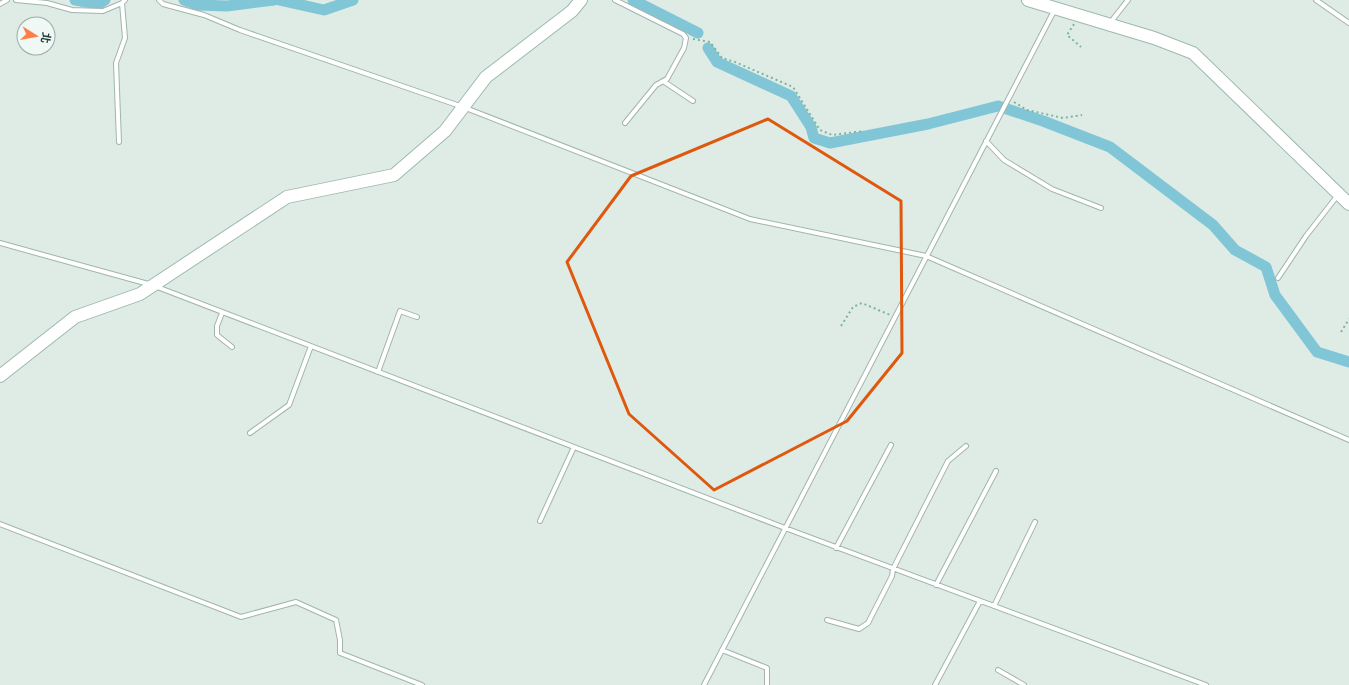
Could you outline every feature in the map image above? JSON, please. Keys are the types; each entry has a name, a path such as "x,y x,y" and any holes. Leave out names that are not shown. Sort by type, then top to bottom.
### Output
{"street":[{"path":"0,376 75,316 140,294 287,197 394,175 445,132 486,77 572,11 581,0"},
{"path":"1028,0 1154,38 1193,53 1349,204"}],"lane":[{"path":"0,4 7,0"},
{"path":"16,0 47,3 72,10 103,11 123,2 125,38 116,63 119,142"},
{"path":"159,0 163,4 204,15 240,30 463,107 750,219 926,256 1349,440"},
{"path":"615,0 683,34 686,38 684,48 667,78 656,86 625,123"},
{"path":"1109,25 1128,0"},
{"path":"1316,0 1349,24"},
{"path":"704,685 1055,9"},
{"path":"663,81 693,101"},
{"path":"986,141 1004,160 1052,189 1101,208"},
{"path":"1278,278 1306,236 1338,194"},
{"path":"0,244 152,285 836,548 1206,685"},
{"path":"378,372 400,311 417,317"},
{"path":"222,313 217,326 217,335 232,347"},
{"path":"250,433 289,405 311,346"},
{"path":"836,548 891,445"},
{"path":"827,620 859,629 868,624 892,576 893,569 948,461 966,446"},
{"path":"540,521 574,447"},
{"path":"936,584 996,470"},
{"path":"994,606 1035,522"},
{"path":"0,524 241,617 296,602 336,620 340,640 340,653 422,685"},
{"path":"935,685 980,601"},
{"path":"722,650 767,668 767,685"},
{"path":"998,670 1024,685"}],"path":[{"path":"1078,16 1067,35 1081,47"},
{"path":"686,38 710,42 722,58 735,62 793,87 820,130 832,135 864,132"},
{"path":"1008,98 1028,110 1063,118 1082,115"},
{"path":"841,326 853,307 862,303 895,316"},
{"path":"1341,332 1349,319"}],"highlighted area":[{"path":"768,119 901,201 902,353 847,421 714,490 629,414 567,262 631,176"}],"waterway":[{"path":"75,0 99,4 105,0"},
{"path":"184,0 198,5 227,6 274,0"},
{"path":"279,0 324,10 353,0"},
{"path":"633,0 698,33"},
{"path":"708,48 717,62 791,96 811,127 814,138 830,143 928,124 998,106 1043,121 1110,147 1213,225 1235,250 1266,267 1275,295 1317,352 1349,362"}]}
